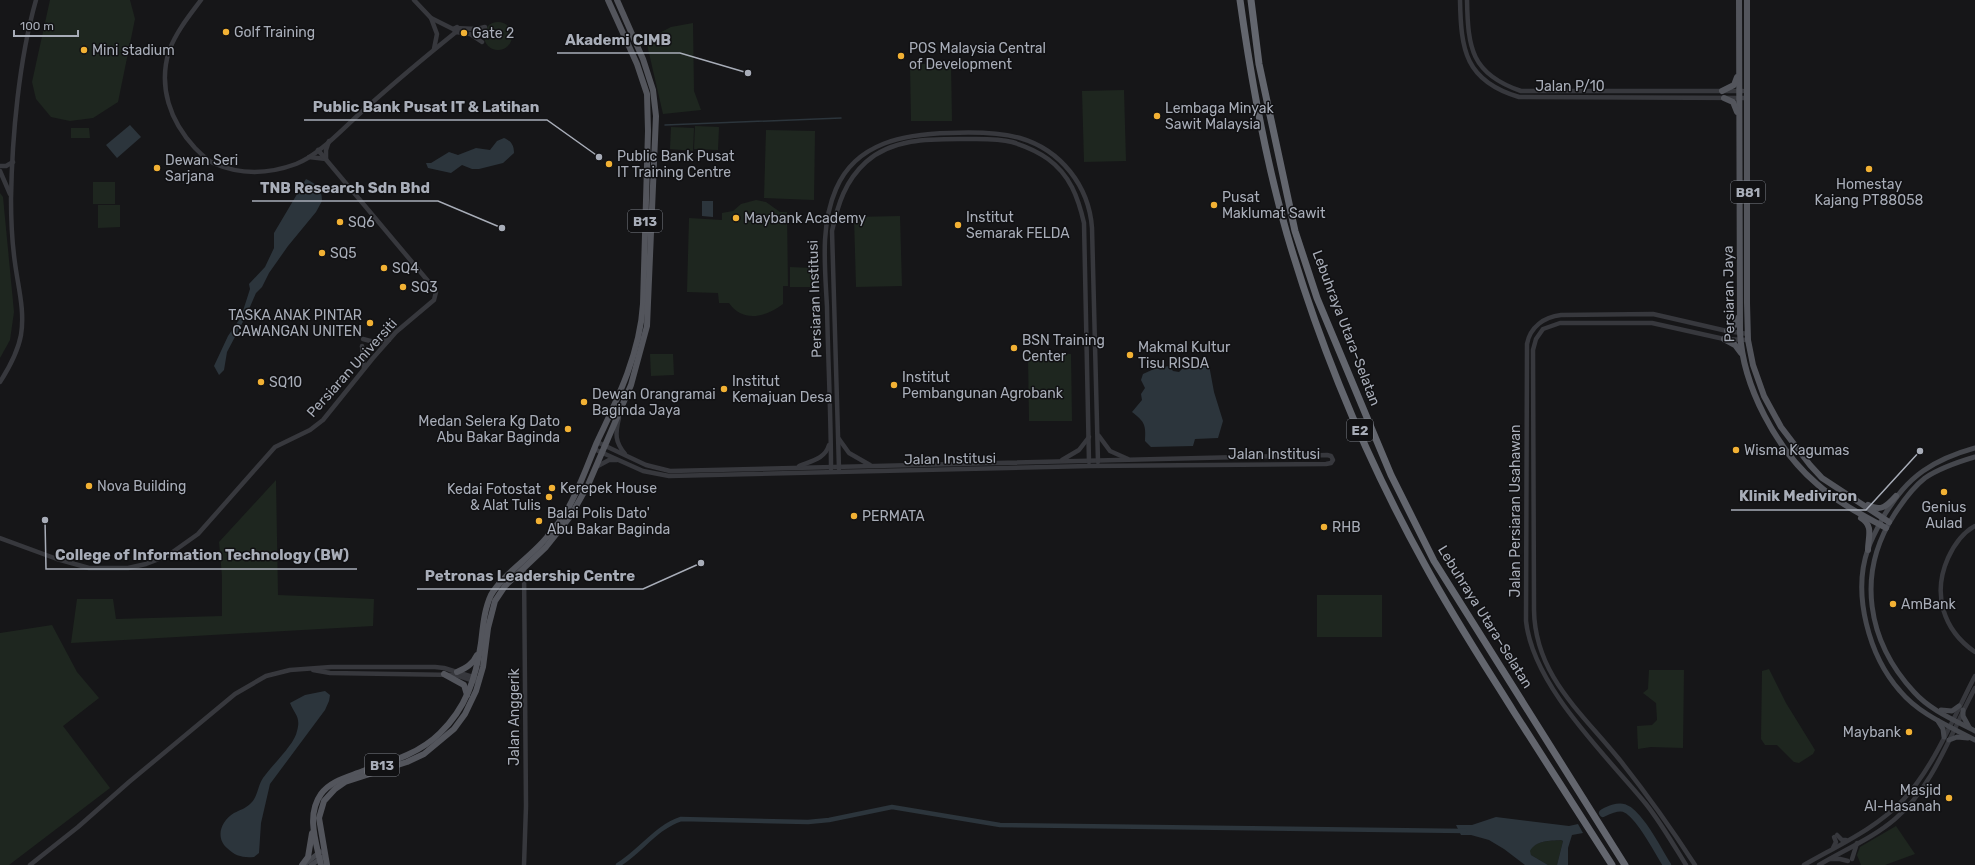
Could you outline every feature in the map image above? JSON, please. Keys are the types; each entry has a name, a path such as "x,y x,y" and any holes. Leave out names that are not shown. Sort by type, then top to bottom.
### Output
{"highway":[{"name":"Lebuhraya Utara–Selatan","path":"1240,0 1249,67 1271,172 1281,210 1308,300 1381,480 1425,565 1474,648 1612,865"},
{"name":"Lebuhraya Utara–Selatan","path":"1251,0 1262,79 1295,231 1317,298 1391,475 1434,560 1625,865"}],"main road":[{"name":"B13","path":"322,857 319,818 324,801 329,794 345,782 407,762 424,754 454,729 465,714 476,691 476,679 484,616 493,592 545,540 565,513 584,477 594,449 624,381 638,342 642,325 648,131 647,94 644,80 608,0"},
{"name":"B13","path":"327,865 322,857 313,828 314,808 319,797 328,786 337,781 420,749 432,741 455,717 483,667 488,628 495,601 505,586 546,546 570,517 588,485 631,385 647,326 656,116 651,84 643,59 617,0"},
{"name":"Persiaran Jaya","path":"1739,0 1740,340 1744,358 1755,396 1781,444 1809,478 1831,496 1886,528"},
{"name":"Persiaran Jaya","path":"1747,0 1748,337 1757,379 1764,396 1785,434 1822,478 1890,522"},
{"path":"1739,69 1734,86 1723,94 1733,102 1739,117"},
{"path":"1727,331 1736,324 1740,311"},
{"path":"1724,339 1737,347 1744,358"},
{"path":"1857,502 1881,509 1913,479 1932,465 1951,456 1975,448"},
{"path":"1973,730 1936,709 1915,693 1906,682 1887,653 1876,625 1870,595 1871,573 1876,549 1886,528 1907,495 1925,478 1941,469 1975,457"},
{"path":"1868,550 1879,524 1896,496"},
{"path":"1851,508 1869,525 1870,531 1868,550 1863,578 1863,602 1870,637 1876,656 1899,691 1913,704 1936,719 1973,739"},
{"path":"457,672 474,662 480,650"},
{"path":"444,674 464,684 467,690 466,698"},
{"path":"1936,709 1952,712 1961,708 1965,721 1973,730"},
{"path":"1936,719 1943,729 1944,737"},
{"path":"1949,740 1962,737 1973,739"},
{"path":"303,865 308,857 313,828"},
{"path":"303,865 322,857"},
{"path":"311,865 322,857"}],"street":[{"path":"0,382 18,345 23,317 22,299 15,262 11,200 20,78 36,0"},
{"path":"201,0 176,35 169,52 165,85 168,102 179,129 199,152 212,163 234,170 263,172 279,170 298,164 330,140 455,29 477,29 484,27"},
{"path":"414,0 432,18 455,29 470,34 482,42"},
{"name":"Jalan P/10","path":"1460,0 1461,35 1465,52 1471,65 1493,86 1507,94 1519,97 1723,94"},
{"name":"Jalan P/10","path":"1467,0 1468,34 1477,60 1492,77 1508,87 1521,91 1747,95"},
{"path":"432,18 437,34 433,50"},
{"name":"Persiaran Institusi","path":"831,473 824,230 836,188 861,157 880,144 901,137 963,133 1013,137 1042,147 1054,155 1073,174 1086,196 1091,214 1092,228 1098,466"},
{"name":"Persiaran Institusi","path":"839,473 832,231 836,210 848,184 867,162 875,156 902,143 939,139 999,140 1025,147 1049,160 1068,180 1075,190 1084,223 1089,466"},
{"path":"308,157 326,160 326,150 330,140"},
{"name":"Persiaran Universiti","path":"0,538 57,559 89,568 128,568 146,564 167,556 198,534 275,447 310,430 323,420 364,368 390,340 431,303 436,292 318,150"},
{"path":"0,166 6,166 13,162"},
{"path":"0,171 11,200"},
{"name":"Jalan Persiaran Usahawan","path":"1686,865 1658,820 1553,692 1529,641 1526,621 1527,344 1529,336 1537,325 1547,318 1556,316 1653,314 1740,333 1748,337"},
{"name":"Jalan Persiaran Usahawan","path":"1695,865 1660,811 1618,758 1559,689 1538,643 1534,610 1533,350 1536,339 1543,330 1560,323 1652,323 1724,339 1740,340 1748,337"},
{"path":"363,339 374,342 390,340"},
{"path":"362,346 364,368"},
{"path":"621,407 615,435 619,447 626,455"},
{"path":"1098,434 1101,441 1110,451 1130,460"},
{"path":"1060,461 1079,450 1089,436"},
{"path":"838,437 849,453 872,465"},
{"path":"796,467 823,456 827,452 830,439"},
{"name":"Jalan Institusi","path":"594,449 643,471 669,476 1089,466 1326,464 1331,463 1333,460 1331,456 1327,455 670,470 646,464 597,442"},
{"path":"595,468 609,460 619,460"},
{"path":"1975,526 1961,537 1951,552 1942,577 1941,594 1943,611 1949,625 1962,641 1975,652"},
{"name":"Jalan Anggerik","path":"524,568 526,806 524,865"},
{"path":"30,865 78,827 129,782 235,694 252,683 275,672 367,666 435,667 457,672 476,679"},
{"path":"367,666 367,673"},
{"path":"307,669 330,674 444,674 476,679"},
{"path":"1819,865 1887,826 1908,807 1936,766 1949,740 1952,728 1975,676"},
{"path":"1961,708 1975,688"},
{"path":"1804,865 1871,825 1903,800 1926,768 1944,737 1952,728"},
{"path":"1832,849 1836,844 1836,836 1844,840 1848,839"},
{"path":"1829,859 1850,860 1858,842"}],"shaded area":[{"name":"Mini stadium","path":"50,0 130,0 135,19 118,102 93,118 70,121 51,117 36,99 32,82"},
{"path":"498,22 508,26 512,36 508,46 498,50 488,46 484,36 488,26"},
{"path":"693,23 694,91 701,110 663,114 646,40 671,27"},
{"path":"910,64 951,64 952,121 911,121"},
{"path":"1124,90 1126,161 1084,162 1082,91"},
{"path":"130,125 141,137 117,158 106,145"},
{"path":"695,126 719,127 718,150 694,149"},
{"path":"671,127 694,128 693,151 670,149"},
{"path":"71,128 89,128 90,138 71,138"},
{"path":"766,130 815,131 814,200 764,198"},
{"path":"504,138 509,140 512,144 514,153 503,163 479,169 472,169 462,165 451,173 428,168 426,163 431,163 449,152 458,155 476,148 490,150 497,141"},
{"path":"306,179 318,187 321,193 322,201 316,212 288,246 269,273 262,287 256,293 227,352 224,370 219,375 214,366 228,336 241,317 250,289 249,284 265,267 274,248 274,233"},
{"path":"93,182 115,182 115,204 93,204"},
{"path":"0,193 3,197 14,312 10,340 0,358"},
{"path":"756,200 766,202 780,212 787,212 788,286 783,286 783,304 762,315 748,316 735,309 729,303 719,303 718,293 687,292 689,218 722,220 722,213 733,211 741,204"},
{"path":"702,201 713,201 713,217 702,216"},
{"path":"98,205 120,205 120,227 98,228"},
{"path":"900,216 902,286 856,287 854,217"},
{"path":"790,267 812,268 812,287 790,287"},
{"path":"650,354 673,354 674,375 651,376"},
{"path":"1071,354 1072,421 1029,421 1028,355"},
{"path":"1188,363 1198,367 1209,365 1214,392 1223,421 1218,438 1195,439 1193,446 1151,447 1145,441 1144,424 1140,418 1132,412 1142,400 1141,394 1145,388 1141,380 1143,374 1154,369 1169,366 1173,371 1179,372"},
{"path":"276,480 278,595 374,599 373,626 71,643 77,599 113,599 116,619 222,616 222,576 219,542"},
{"path":"1317,595 1382,595 1382,637 1317,637"},
{"path":"52,625 77,672 99,698 63,726 110,788 9,865 0,865 0,633"},
{"path":"1769,669 1786,703 1815,750 1813,754 1799,763 1794,762 1777,745 1765,745 1761,739 1762,671"},
{"path":"1649,670 1684,670 1683,748 1651,747 1638,749 1637,726 1652,725 1657,720 1656,703 1643,693 1648,689"},
{"path":"325,691 330,695 325,710 270,784 261,823 259,853 254,857 243,857 233,853 223,844 221,839 221,829 229,816 252,802 263,778 292,742 298,726 298,719 290,703 305,695"},
{"path":"1496,817 1569,826 1578,824 1583,833 1572,835 1568,848 1568,865 1557,865 1563,841 1561,840 1540,843 1533,847 1530,851 1531,855 1548,865 1525,865 1489,840 1471,835 1461,835 1456,825 1472,825"},
{"path":"1896,826 1915,854 1885,865 1861,865 1857,855 1860,847"},
{"path":"1563,841 1557,865 1548,865 1531,855 1529,851 1532,847 1539,843"}],"waterway":[{"path":"665,125 841,118"},
{"path":"618,865 664,828 681,819 808,822 829,820 892,807 1000,825 1465,831"},
{"path":"1603,813 1619,808 1624,808 1630,811 1642,825 1667,865"}],"place":[{"name":"Golf Training","path":"226,32"},
{"name":"Gate 2","path":"464,33"},
{"name":"Mini stadium","path":"84,50"},
{"name":"POS Malaysia Central of Development","path":"901,56"},
{"name":"Akademi CIMB","path":"748,73"},
{"name":"Lembaga Minyak Sawit Malaysia","path":"1157,116"},
{"name":"Public Bank Pusat IT & Latihan","path":"599,157"},
{"name":"Public Bank Pusat IT Training Centre","path":"609,164"},
{"name":"Dewan Seri Sarjana","path":"157,168"},
{"name":"Homestay Kajang PT88058","path":"1869,169"},
{"name":"Pusat Maklumat Sawit","path":"1214,205"},
{"name":"Maybank Academy","path":"736,218"},
{"name":"SQ6","path":"340,222"},
{"name":"Institut Semarak FELDA","path":"958,225"},
{"name":"TNB Research Sdn Bhd","path":"502,228"},
{"name":"SQ5","path":"322,253"},
{"name":"SQ4","path":"384,268"},
{"name":"SQ3","path":"403,287"},
{"name":"TASKA ANAK PINTAR CAWANGAN UNITEN","path":"370,323"},
{"name":"BSN Training Center","path":"1014,348"},
{"name":"Makmal Kultur Tisu RISDA","path":"1130,355"},
{"name":"SQ10","path":"261,382"},
{"name":"Institut Pembangunan Agrobank","path":"894,385"},
{"name":"Institut Kemajuan Desa","path":"724,389"},
{"name":"Dewan Orangramai Baginda Jaya","path":"584,402"},
{"name":"Medan Selera Kg Dato Abu Bakar Baginda","path":"568,429"},
{"name":"Wisma Kagumas","path":"1736,450"},
{"name":"Klinik Mediviron","path":"1920,451"},
{"name":"Nova Building","path":"89,486"},
{"name":"Kerepek House","path":"552,488"},
{"name":"Genius Aulad","path":"1944,492"},
{"name":"Kedai Fotostat & Alat Tulis","path":"549,497"},
{"name":"PERMATA","path":"854,516"},
{"name":"College of Information Technology (BW)","path":"45,520"},
{"name":"Balai Polis Dato' Abu Bakar Baginda","path":"539,521"},
{"name":"RHB","path":"1324,527"},
{"name":"Petronas Leadership Centre","path":"701,563"},
{"name":"AmBank","path":"1893,604"},
{"name":"Maybank","path":"1909,732"},
{"name":"Masjid Al-Hasanah","path":"1949,798"}]}
